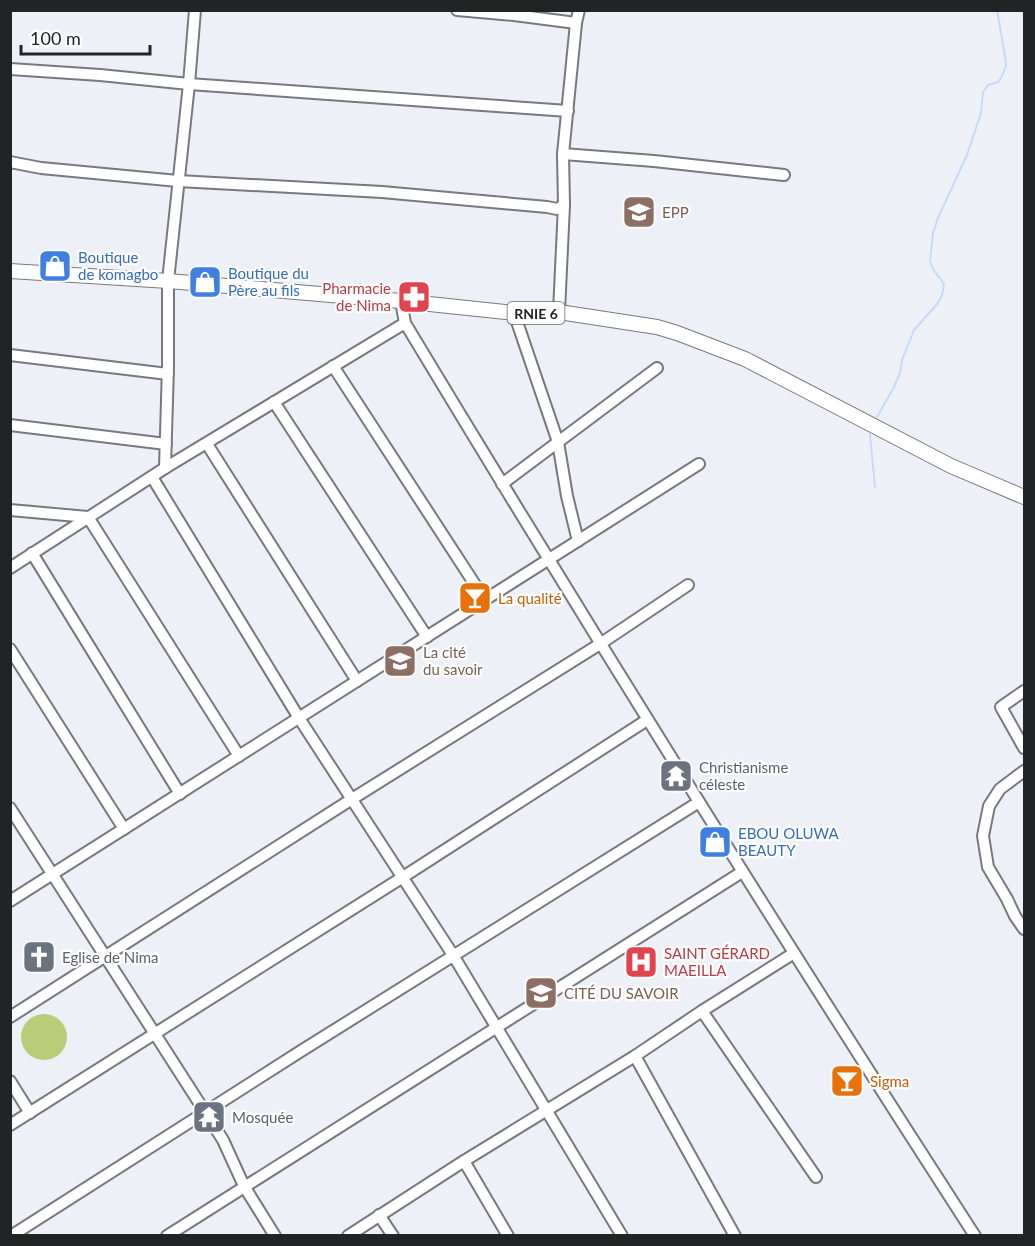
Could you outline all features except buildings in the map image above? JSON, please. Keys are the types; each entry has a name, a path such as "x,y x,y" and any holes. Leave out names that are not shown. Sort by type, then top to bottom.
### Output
{"main road":[{"name":"RNIE 6","path":"10,271 168,281 514,313 559,312 657,327 736,356 951,465 1024,497"}],"street":[{"path":"165,468 168,281 195,10"},
{"path":"457,10 576,23"},
{"path":"559,312 564,205 563,154 579,10"},
{"path":"10,69 568,111"},
{"path":"563,154 784,175"},
{"path":"10,162 41,168 178,181 382,192 557,209 564,205"},
{"path":"401,301 405,323 548,560 742,872 975,1236"},
{"path":"514,313 558,442 567,496 578,541"},
{"path":"10,568 165,468 405,323"},
{"path":"10,355 168,374"},
{"path":"333,366 485,600"},
{"path":"502,484 657,368"},
{"path":"274,402 427,637"},
{"path":"10,425 166,444"},
{"path":"207,444 357,681"},
{"path":"10,901 699,464"},
{"path":"152,477 299,718 453,955 622,1236"},
{"path":"10,510 88,517"},
{"path":"88,517 239,756"},
{"path":"32,553 180,794"},
{"path":"10,1017 600,644 688,585"},
{"path":"10,650 124,829"},
{"path":"1024,691 1001,707 1024,748"},
{"path":"10,1125 647,720"},
{"path":"1024,771 1000,789 989,806 983,836 988,867 1024,929"},
{"path":"11,1235 699,802"},
{"path":"12,814 53,874 223,1140 244,1186 275,1236"},
{"path":"167,1236 742,872"},
{"path":"348,1236 794,953"},
{"path":"702,1011 816,1177"},
{"path":"635,1056 735,1236"},
{"path":"10,1081 30,1113"},
{"path":"464,1161 508,1236"},
{"path":"379,1215 393,1236"}],"green space":[{"path":"44,1014 60,1021 67,1037 60,1053 44,1060 28,1053 21,1037 28,1021"}],"waterway":[{"path":"877,417 900,373 902,360 914,330 938,303 942,295 944,284 930,261 933,233 967,155 981,113 983,92 988,85 998,82 1006,66 997,10"},
{"path":"870,435 875,487"}],"place":[{"name":"EPP","path":"639,212"},
{"name":"Boutique de komagbo","path":"55,266"},
{"name":"Boutique du Père au fils","path":"205,282"},
{"name":"Pharmacie de Nima","path":"414,297"},
{"name":"La qualité","path":"475,598"},
{"name":"La cité du savoir","path":"400,661"},
{"name":"Christianisme céleste","path":"676,776"},
{"name":"EBOU OLUWA BEAUTY","path":"715,842"},
{"name":"Eglise de Nima","path":"39,957"},
{"name":"SAINT GÉRARD MAEILLA","path":"641,962"},
{"name":"CITÉ DU SAVOIR","path":"541,993"},
{"name":"Sigma","path":"847,1081"},
{"name":"Mosquée","path":"209,1117"}]}
